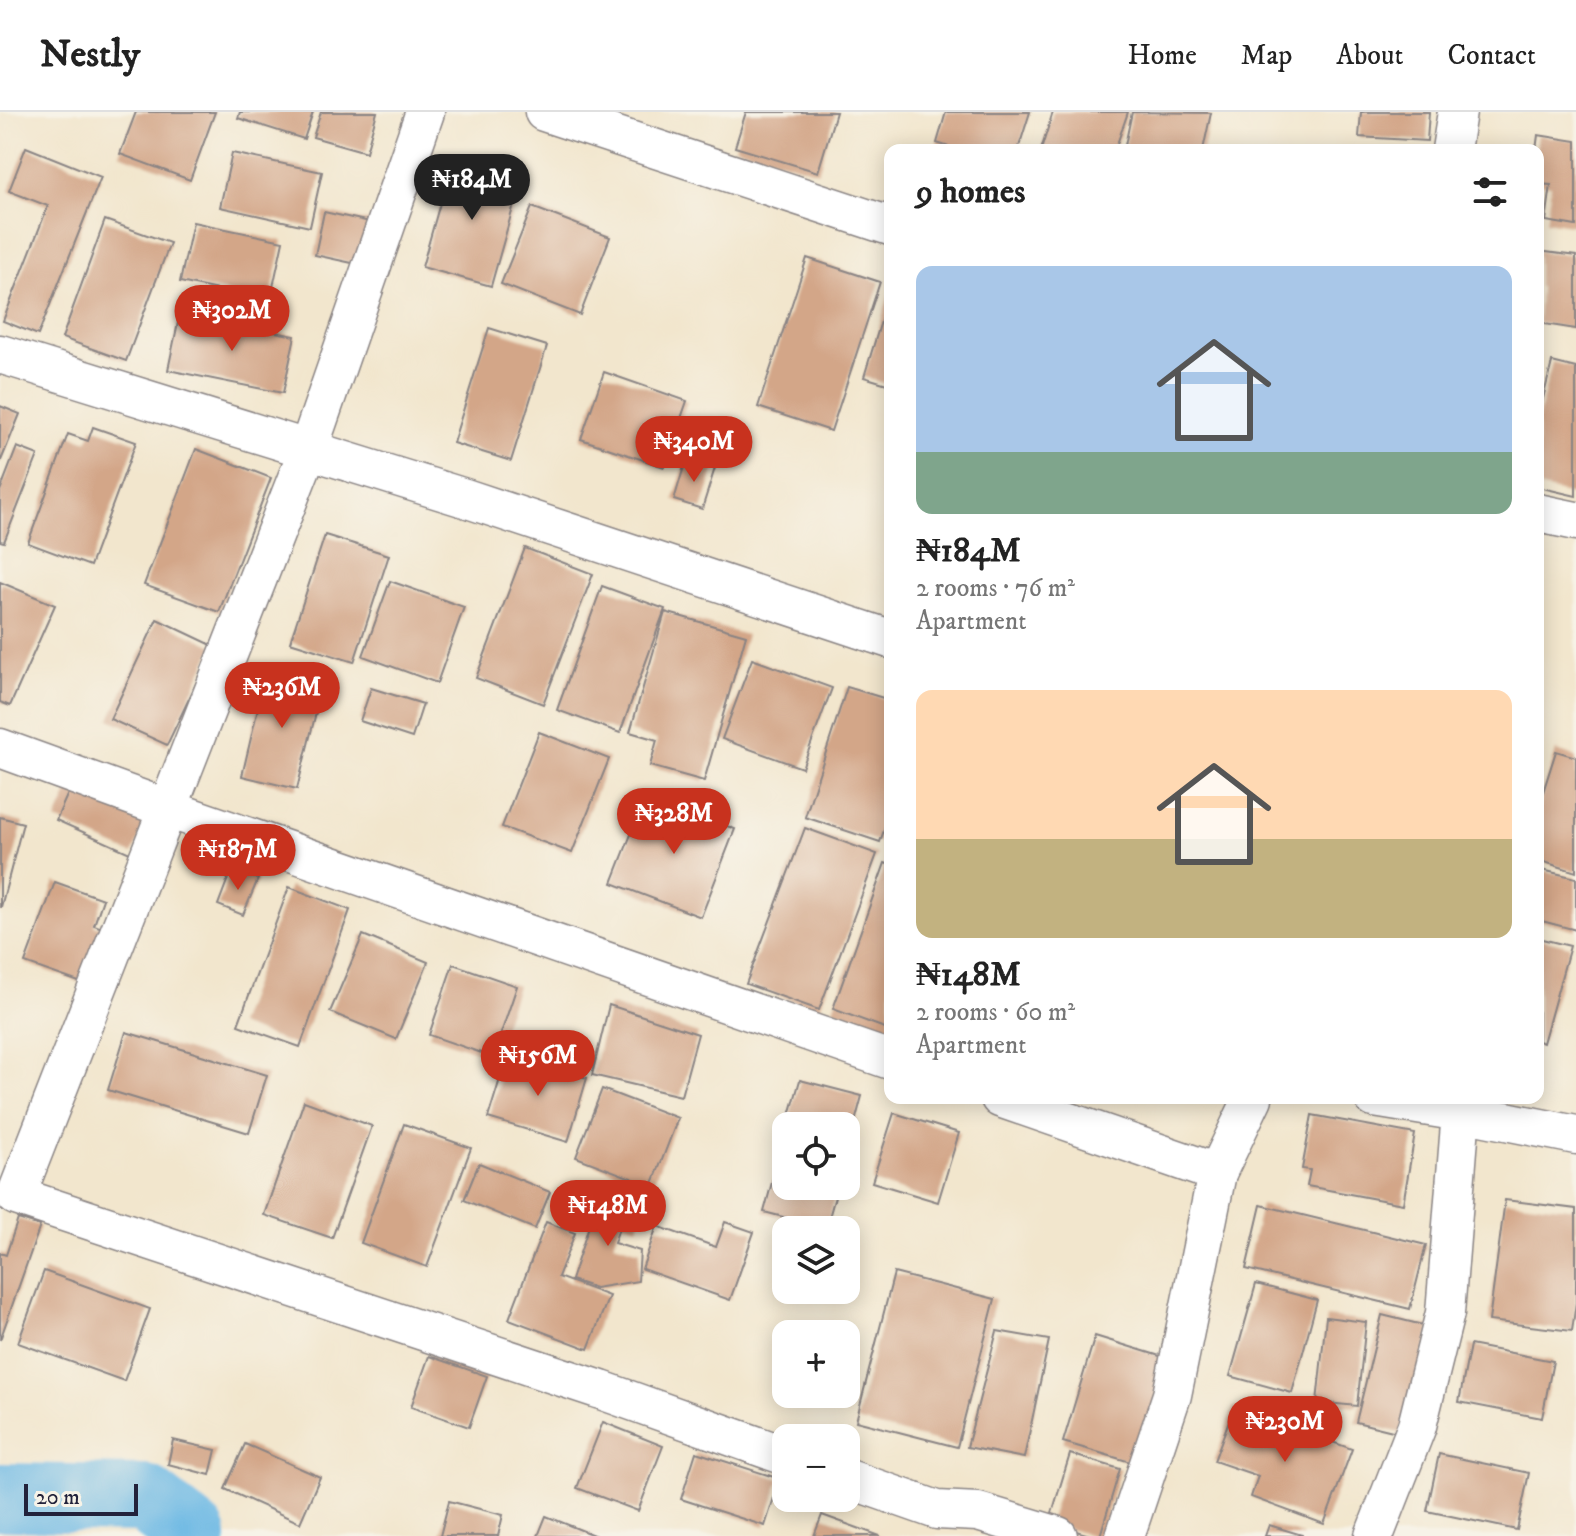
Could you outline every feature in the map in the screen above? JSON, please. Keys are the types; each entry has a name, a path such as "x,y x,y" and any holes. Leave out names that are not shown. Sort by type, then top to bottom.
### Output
{"street":[{"path":"425,112 308,450 168,809 8,1194 601,1390 772,1451"},
{"path":"544,112 884,224"},
{"path":"1452,144 1457,112"},
{"path":"0,354 465,498 884,637"},
{"path":"1544,514 1576,521"},
{"path":"0,748 884,1058"},
{"path":"1017,1104 1217,1173"},
{"path":"1125,1536 1172,1395 1217,1173 1250,1104"},
{"path":"1411,1104 1576,1135"},
{"path":"1374,1536 1417,1426 1445,1313 1461,1112"},
{"path":"860,1483 974,1524 1058,1536"}],"building":[{"path":"136,112 215,112 190,180 120,154"},
{"path":"240,112 313,112 304,139 238,118"},
{"path":"321,112 377,112 366,152 313,137"},
{"path":"746,112 836,112 818,172 735,147"},
{"path":"946,112 1030,112 1020,144 937,143"},
{"path":"1053,112 1128,112 1117,144 1043,144"},
{"path":"1132,112 1211,113 1204,144 1125,144"},
{"path":"1361,112 1429,112 1427,141 1359,137"},
{"path":"1538,135 1576,141 1576,226 1546,221 1551,185 1544,184 1544,144 1537,144"},
{"path":"26,147 101,177 38,335 3,321 48,206 9,191"},
{"path":"232,153 322,172 310,227 220,207"},
{"path":"453,157 522,176 491,286 422,267"},
{"path":"532,207 610,237 580,315 501,284"},
{"path":"324,212 375,223 366,266 315,255"},
{"path":"105,220 170,243 126,361 62,338"},
{"path":"193,222 283,241 270,301 180,282"},
{"path":"1544,252 1576,256 1576,329 1544,324"},
{"path":"807,258 880,282 831,431 758,407"},
{"path":"884,311 884,383 864,377"},
{"path":"180,313 295,336 283,393 168,370"},
{"path":"489,328 547,346 511,461 453,443"},
{"path":"1552,362 1576,368 1576,496 1544,488 1544,395"},
{"path":"604,372 687,401 664,467 581,439"},
{"path":"0,406 20,414 0,463"},
{"path":"93,427 136,442 90,566 28,543 68,434 88,441"},
{"path":"17,447 38,455 4,542 0,541 0,491"},
{"path":"196,449 271,478 219,612 144,585"},
{"path":"686,460 715,468 702,509 674,500"},
{"path":"325,535 389,555 354,662 290,642"},
{"path":"525,548 593,574 543,704 476,678"},
{"path":"390,581 464,607 437,683 363,656"},
{"path":"0,582 55,605 10,706 0,702"},
{"path":"602,586 665,609 620,733 557,710"},
{"path":"665,612 746,635 704,781 650,766 657,740 630,732"},
{"path":"157,619 214,646 167,745 110,719"},
{"path":"752,659 832,688 802,768 722,739"},
{"path":"267,670 323,684 297,789 242,776"},
{"path":"847,687 884,698 884,830 880,842 805,817"},
{"path":"371,688 423,704 412,738 360,721"},
{"path":"539,732 609,759 572,853 502,827"},
{"path":"1556,751 1576,757 1576,872 1544,862 1544,789"},
{"path":"73,782 150,816 132,854 56,820"},
{"path":"646,796 735,829 701,917 612,883"},
{"path":"0,817 23,823 1,907 0,907"},
{"path":"805,828 877,854 819,1010 746,984"},
{"path":"884,866 884,1028 833,1009"},
{"path":"232,868 258,879 243,915 218,905"},
{"path":"1544,870 1576,878 1576,930 1544,922"},
{"path":"55,882 103,899 94,925 113,932 93,987 25,963"},
{"path":"289,887 350,910 300,1047 238,1025"},
{"path":"363,935 428,962 396,1039 330,1012"},
{"path":"1544,940 1570,946 1544,1039"},
{"path":"453,964 517,986 493,1057 429,1035"},
{"path":"609,1005 698,1034 681,1096 592,1075"},
{"path":"126,1032 267,1075 249,1133 108,1090"},
{"path":"508,1053 587,1078 568,1142 488,1118"},
{"path":"800,1080 862,1096 858,1112 791,1112"},
{"path":"602,1089 678,1118 652,1186 576,1157"},
{"path":"304,1101 372,1126 332,1238 264,1215"},
{"path":"894,1113 959,1133 938,1202 872,1182"},
{"path":"1312,1115 1415,1134 1403,1204 1307,1186 1310,1170 1302,1169"},
{"path":"404,1124 471,1148 427,1267 361,1243"},
{"path":"479,1163 550,1192 535,1229 464,1200"},
{"path":"772,1182 772,1200 834,1200 829,1216 780,1216 764,1212"},
{"path":"599,1196 643,1210 638,1227 621,1222 614,1243 640,1251 638,1281 595,1288 571,1280"},
{"path":"1505,1200 1576,1209 1576,1303 1572,1331 1489,1321"},
{"path":"1261,1205 1426,1245 1410,1309 1246,1269"},
{"path":"18,1219 40,1226 0,1340 0,1253 6,1255"},
{"path":"546,1222 575,1233 558,1277 609,1296 588,1349 509,1319"},
{"path":"725,1222 754,1232 730,1300 642,1269 657,1226 716,1247"},
{"path":"44,1271 150,1309 124,1381 18,1343"},
{"path":"894,1273 995,1299 957,1447 856,1421"},
{"path":"1256,1284 1317,1300 1292,1393 1230,1376"},
{"path":"1382,1315 1431,1327 1405,1434 1356,1422"},
{"path":"1326,1317 1366,1322 1357,1406 1317,1402"},
{"path":"997,1331 1049,1340 1024,1458 967,1447"},
{"path":"1095,1336 1176,1361 1144,1466 1063,1442"},
{"path":"1470,1345 1553,1361 1542,1418 1459,1402"},
{"path":"429,1356 487,1376 469,1427 411,1407"},
{"path":"1234,1407 1352,1449 1324,1524 1251,1497 1258,1476 1214,1461"},
{"path":"603,1422 663,1446 638,1511 577,1488"},
{"path":"173,1440 216,1450 210,1475 168,1464"},
{"path":"245,1444 320,1477 300,1523 225,1489"},
{"path":"696,1452 772,1476 772,1504 765,1526 681,1499"},
{"path":"1070,1454 1120,1469 1100,1536 1049,1523"},
{"path":"1439,1454 1529,1473 1517,1530 1427,1511"},
{"path":"449,1501 503,1515 498,1536 440,1536"},
{"path":"822,1515 880,1536 814,1536"},
{"path":"546,1516 596,1536 538,1536"},
{"path":"1269,1525 1302,1535 1302,1536 1265,1536"}],"waterway":[{"path":"0,1497 145,1499 193,1536"}]}
